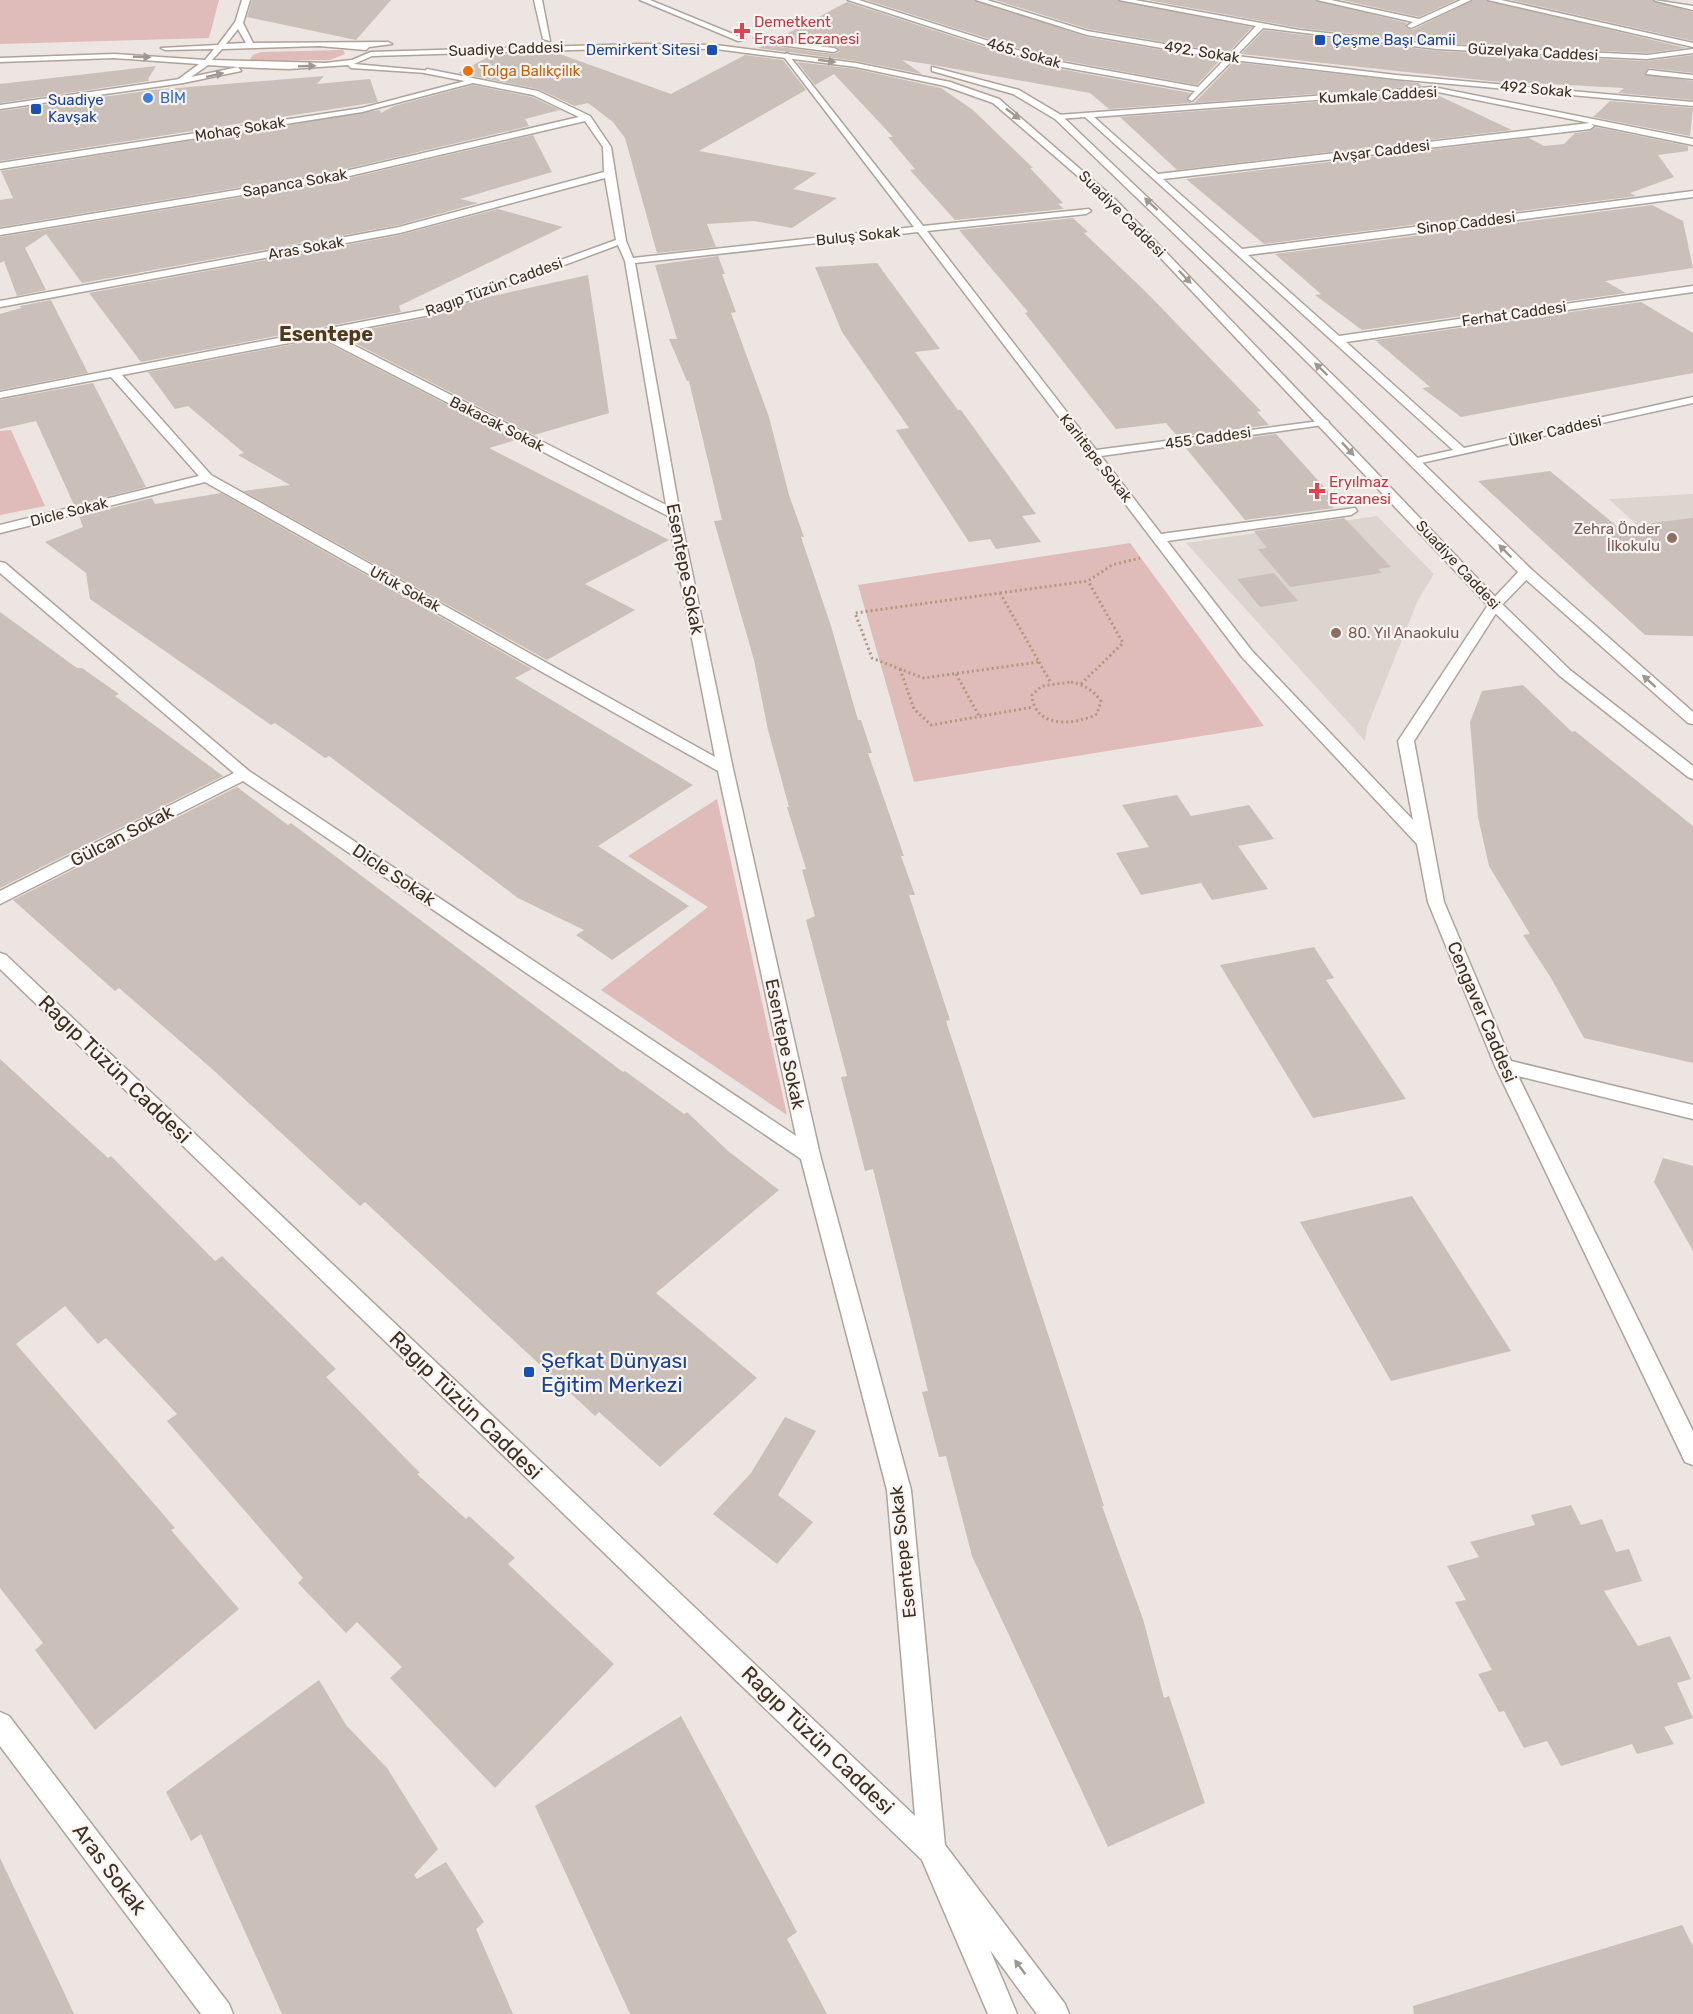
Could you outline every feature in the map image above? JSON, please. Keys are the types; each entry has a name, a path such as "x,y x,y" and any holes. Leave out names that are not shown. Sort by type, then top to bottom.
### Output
{"street":[{"path":"180,81 207,62 220,47 239,23 246,0"},
{"path":"538,0 547,39"},
{"path":"644,0 741,39"},
{"name":"465. Sokak","path":"852,0 1048,62 1200,90"},
{"name":"492. Sokak","path":"980,0 1100,36 1230,57 1429,80"},
{"name":"Güzelyaka Caddesi","path":"1124,0 1260,26 1428,46 1647,57 1693,51"},
{"path":"1321,0 1421,22"},
{"path":"1380,41 1467,0"},
{"path":"1492,0 1693,45"},
{"path":"1658,0 1693,8"},
{"path":"239,23 251,46"},
{"path":"1182,109 1260,26"},
{"name":"Suadiye Caddesi","path":"157,48 355,45 642,36 792,42 849,52"},
{"name":"Suadiye Caddesi","path":"355,45 363,46 369,56"},
{"name":"Suadiye Caddesi","path":"0,60 113,56 249,66 334,65 369,56 638,46 716,47 856,65 947,84 996,101 1037,134 1113,202 1494,605 1565,673 1693,774"},
{"path":"1428,46 1428,57"},
{"path":"0,51 147,48"},
{"name":"Karlıtepe Sokak","path":"787,55 1247,654 1425,843"},
{"path":"369,56 427,71 535,93 587,118 607,147 609,174 619,216 621,240"},
{"path":"1647,57 1651,81"},
{"path":"334,65 427,71"},
{"path":"0,107 180,81 249,66"},
{"name":"Suadiye Caddesi","path":"928,68 1016,92 1058,117 1416,462 1526,572 1693,720"},
{"path":"1429,68 1429,80 1433,89"},
{"path":"1649,72 1693,77"},
{"name":"Mohaç Sokak","path":"0,166 362,110 477,80"},
{"name":"492 Sokak","path":"1429,80 1653,95 1693,104"},
{"name":"Kumkale Caddesi","path":"1058,117 1433,89 1693,142"},
{"path":"1087,115 1462,452"},
{"name":"Sapanca Sokak","path":"0,232 328,178 587,118"},
{"name":"Avşar Caddesi","path":"1154,177 1607,124"},
{"name":"Aras Sokak","path":"0,304 400,230 609,174"},
{"name":"Sinop Caddesi","path":"1238,253 1693,194"},
{"name":"Buluş Sokak","path":"630,261 1086,212"},
{"name":"Esentepe Sokak","path":"621,240 630,261 674,514 725,769 810,1155 899,1490 932,1850"},
{"name":"Ragıp Tüzün Caddesi","path":"0,395 426,313 621,240"},
{"name":"Ferhat Caddesi","path":"1335,340 1693,289"},
{"name":"Bakacak Sokak","path":"321,333 674,514"},
{"name":"Ufuk Sokak","path":"114,373 207,478 725,769"},
{"name":"Ülker Caddesi","path":"1416,462 1693,400"},
{"name":"455 Caddesi","path":"1093,454 1323,422"},
{"name":"Dicle Sokak","path":"0,529 207,478"},
{"path":"1157,538 1351,511"},
{"name":"Dicle Sokak","path":"0,566 244,774 810,1155"},
{"name":"Cengaver Caddesi","path":"1526,572 1494,605 1406,741 1436,902 1504,1066 1693,1455"},
{"name":"Gülcan Sokak","path":"0,898 244,774"},
{"name":"Ragıp Tüzün Caddesi","path":"0,959 932,1850 1055,2014"},
{"path":"1504,1066 1693,1112"},
{"name":"Aras Sokak","path":"0,1725 219,2014"},
{"name":"Ragıp Tüzün Caddesi","path":"932,1850 1003,2014"}],"path":[{"path":"1039,662 923,678 872,658 855,613 1088,581 1101,570 1126,560 1170,555"},
{"path":"1081,684 1124,643 1088,581"},
{"path":"1000,593 1051,683"},
{"path":"900,669 914,710 921,720 931,725 1033,707"},
{"path":"956,674 979,716"},
{"path":"1051,683 1081,684 1091,689 1101,701 1097,714 1090,719 1081,722 1058,722 1039,714 1033,707 1032,695 1036,690 1051,683"}],"shaded area":[{"path":"0,0 219,0 209,38 0,44"},
{"path":"343,50 345,54 330,60 249,61 253,55 261,52"},
{"path":"11,430 45,506 0,515 0,431"},
{"name":"Zehra Önder İlkokulu","path":"1693,494 1693,577 1609,499"},
{"name":"80. Yıl Anaokulu","path":"1377,516 1434,574 1418,600 1367,727 1365,741 1186,543"},
{"path":"1130,543 1264,726 914,782 858,585"},
{"path":"717,799 787,1115 601,990 708,907 628,856"}],"building":[{"path":"252,0 391,0 356,40 247,17"},
{"path":"866,0 974,0 1087,37 1220,60 1197,85 1050,58"},
{"path":"995,0 1117,0 1252,27 1228,53 1088,29"},
{"path":"1148,0 1315,0 1407,23 1405,27 1412,30 1473,0 1486,0 1686,48 1647,53 1437,43 1299,28"},
{"path":"1342,0 1456,0 1419,17"},
{"path":"1511,0 1652,0 1693,12 1693,41"},
{"path":"847,2 1044,66 1191,93 1186,99 1191,103 1109,109 1090,93 933,65 902,60 922,74 856,61 758,48 764,45 834,54 839,52 840,49 834,46 777,39"},
{"path":"1264,30 1437,51 1647,61 1693,55 1693,73 1649,68 1644,74 1693,81 1693,100 1618,93 1624,88 1490,81 1241,54"},
{"path":"557,53 671,94 745,55 783,60 806,90 699,151 817,173 793,189 837,198 792,228 754,221 707,224 716,247 657,253 625,138 613,122 588,103 575,106 538,89 458,73 492,55"},
{"path":"797,62 856,69 941,88 973,110 1033,168 1030,168 1063,203 1058,204 1064,209 955,220 910,170 915,169 888,137 893,137 834,74 815,85"},
{"path":"1234,62 1418,83 1422,86 1194,103"},
{"path":"156,66 149,81 0,103 0,84"},
{"path":"324,76 317,84 370,79 378,102 0,161 0,111 153,90"},
{"path":"473,85 532,97 560,110 525,119 529,126 328,173 0,227 0,200 13,198 1,171 380,110 381,113 394,106"},
{"path":"1433,93 1512,130 1177,170 1120,117"},
{"path":"1610,101 1693,108 1690,136 1593,117"},
{"path":"1596,127 1688,146 1688,151 1658,155 1674,177 1630,193 1636,196 1264,244 1186,179 1529,138 1544,146 1564,144 1575,133 1590,131"},
{"path":"533,135 552,172 460,199 478,203 399,225 82,283 46,234 25,248 46,290 17,296 4,261 0,263 0,237 328,183"},
{"path":"1652,205 1683,221 1693,268 1605,281 1626,293 1362,330 1315,295 1321,294 1275,254"},
{"path":"498,209 563,227 399,306 401,312 141,362 89,293 400,235"},
{"path":"1073,218 1088,232 1084,233 1146,292 1261,411 1257,412 1269,425 1178,437 1166,423 1116,429 1025,313 1028,312 959,230"},
{"path":"718,256 736,312 731,313 769,417 789,495 804,537 801,537 831,626 858,720 861,720 872,753 868,753 904,856 901,856 915,895 909,895 950,1020 946,1021 1104,1506 1102,1506 1143,1619 1164,1698 1169,1696 1205,1803 1108,1847 972,1556 946,1456 939,1457 922,1392 928,1391 873,1169 865,1171 841,1077 847,1076 806,920 815,916 802,870 806,869 787,807 789,807 768,730 754,660 714,521 722,520 689,381 687,381 669,339 677,339 655,265"},
{"path":"877,263 940,349 915,352 958,410 961,410 1036,514 1022,516 1041,542 996,549 990,539 969,542 896,430 909,428 842,332 815,267"},
{"path":"588,275 609,413 534,435 339,335 430,317 479,299"},
{"path":"51,300 88,373 0,390 0,314 21,308 20,306"},
{"path":"1641,302 1693,333 1693,373 1461,417 1422,388 1430,387 1375,340"},
{"path":"320,339 516,440 489,448 669,540 585,584 635,610 547,660 243,491 290,485 238,455 244,453 188,406 175,409 148,372"},
{"path":"93,383 146,487 74,505 36,421 0,429 0,400"},
{"path":"1276,434 1335,499 1326,500 1334,508 1245,520 1185,447"},
{"path":"1550,471 1618,527 1693,518 1693,636 1645,635 1478,481"},
{"path":"221,493 532,669 515,678 693,785 598,846 689,906 612,960 576,935 584,930 518,898 329,756 325,758 275,723 271,725 90,599 86,573 45,542 83,527 79,516 152,498 155,504"},
{"path":"1344,518 1391,567 1378,569 1382,573 1290,587 1258,549 1267,548 1254,531"},
{"path":"1274,573 1298,601 1260,607 1237,579"},
{"path":"0,612 77,668 82,668 119,694 115,696 223,776 0,888"},
{"path":"1523,685 1572,732 1575,731 1693,826 1693,1063 1584,1038 1551,978 1523,935 1530,934 1489,866 1478,817 1470,722 1482,691"},
{"path":"237,787 288,825 291,823 623,1072 625,1071 684,1114 687,1112 728,1151 779,1190 656,1293 757,1378 660,1467 599,1412 595,1416 365,1202 360,1206 211,1068 119,988 115,991 13,900"},
{"path":"1177,795 1191,816 1249,805 1274,839 1238,846 1268,889 1212,900 1201,883 1141,895 1116,853 1149,847 1122,805"},
{"path":"1314,947 1334,978 1326,980 1406,1099 1313,1118 1220,965"},
{"path":"0,1059 108,1158 111,1156 215,1261 222,1256 336,1369 326,1377 420,1473 417,1474 466,1519 469,1516 515,1558 508,1564 614,1664 495,1788 390,1678 402,1667 357,1622 346,1633 298,1583 303,1578 167,1421 177,1414 106,1338 98,1344 65,1306 16,1344 175,1528 171,1530 239,1609 95,1730 35,1650 43,1643 0,1588"},
{"path":"1663,1158 1693,1166 1693,1251 1654,1182"},
{"path":"1412,1196 1511,1351 1391,1381 1300,1222"},
{"path":"785,1417 816,1431 778,1495 813,1522 777,1564 713,1514 751,1473"},
{"path":"1571,1505 1581,1525 1602,1519 1616,1552 1629,1549 1642,1581 1604,1591 1638,1646 1670,1636 1691,1679 1677,1683 1693,1718 1664,1727 1674,1744 1637,1754 1632,1744 1561,1766 1547,1741 1524,1748 1504,1711 1499,1712 1478,1674 1492,1670 1455,1602 1466,1600 1447,1566 1479,1557 1470,1542 1535,1525 1531,1515"},
{"path":"319,1680 346,1725 387,1768 438,1849 414,1875 417,1879 446,1862 484,1922 476,1929 513,2014 282,2014 201,1834 191,1841 166,1792"},
{"path":"681,1716 797,1932 787,1939 827,2014 630,2014 535,1806"},
{"path":"0,1858 62,1988 74,2014 0,2014"},
{"path":"1682,1925 1693,1946 1693,2014 1414,2014 1413,2006"}],"place":[{"name":"Demetkent Ersan Eczanesi","path":"742,31"},
{"name":"Çeşme Başı Camii","path":"1320,40"},
{"name":"Demirkent Sitesi","path":"712,50"},
{"name":"Tolga Balıkçilık","path":"468,71"},
{"name":"BİM","path":"148,98"},
{"name":"Suadiye Kavşak","path":"36,109"},
{"name":"Eryılmaz Eczanesi","path":"1317,491"},
{"name":"Zehra Önder İlkokulu","path":"1672,538"},
{"name":"80. Yıl Anaokulu","path":"1336,633"},
{"name":"Şefkat Dünyası Eğitim Merkezi","path":"529,1372"}],"district":[{"name":"Esentepe","path":"326,334"}]}
